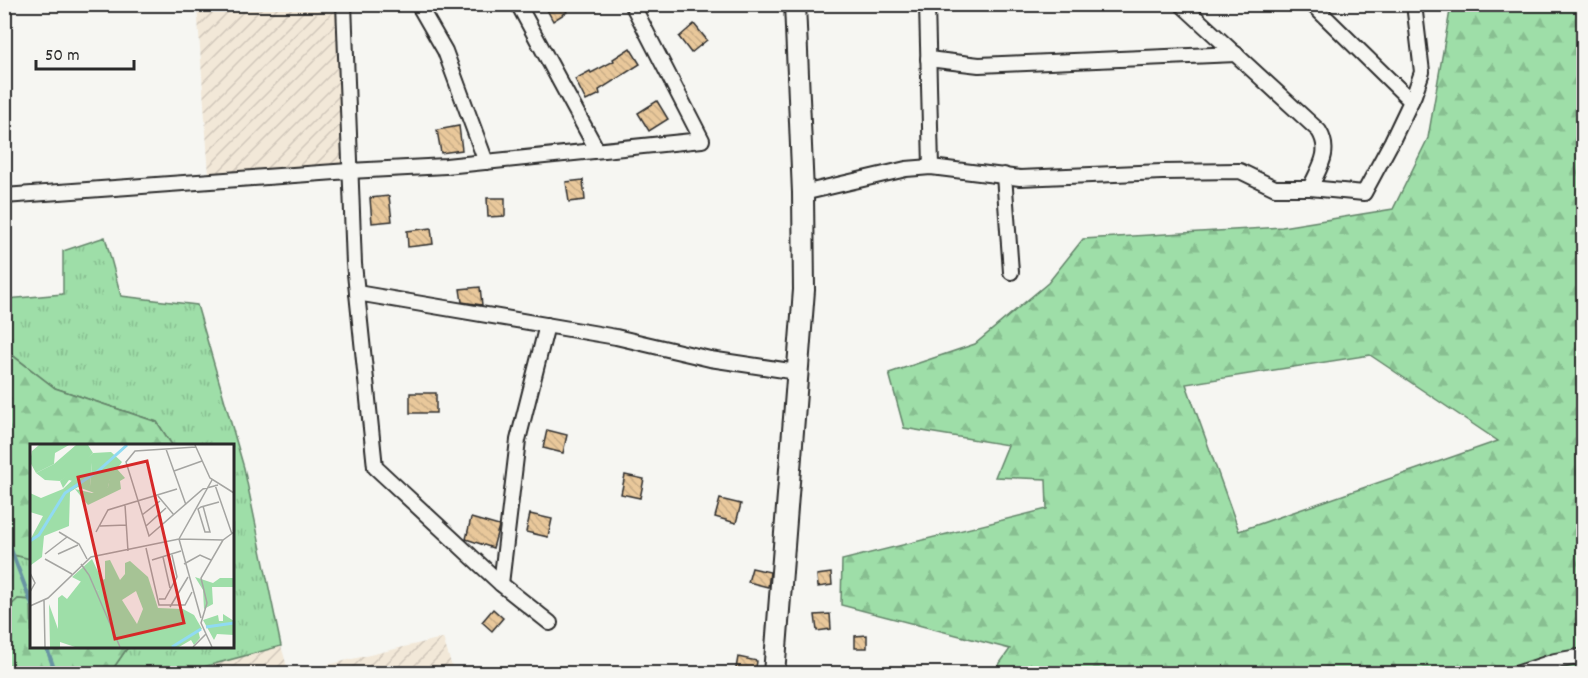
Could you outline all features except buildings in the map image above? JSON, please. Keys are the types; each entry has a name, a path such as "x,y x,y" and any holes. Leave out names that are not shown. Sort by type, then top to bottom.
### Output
{"street":[{"path":"344,4 349,171 357,293 375,467 501,584 550,623"},
{"path":"418,4 445,51 486,162"},
{"path":"518,4 597,150"},
{"path":"4,196 446,166 702,140 632,4"},
{"path":"774,674 804,290 803,193 795,4"},
{"path":"927,4 931,167"},
{"path":"1181,4 1319,131 1326,142 1324,155 1310,188"},
{"path":"1312,4 1411,101"},
{"path":"803,193 906,168 931,167 1020,178 1240,171 1275,188 1310,188 1364,193 1392,141 1422,72 1414,4"},
{"path":"928,58 979,65 1236,54"},
{"path":"1004,175 1011,272"},
{"path":"357,293 616,337 710,359 797,372"},
{"path":"501,584 518,440 547,326"},
{"path":"1516,674 1555,661 1584,656"}],"shaded area":[{"path":"197,5 340,5 351,163 209,175"},
{"path":"442,638 454,673 293,673"},
{"path":"281,646 289,673 181,673"}],"green space":[{"path":"1451,5 1583,5 1583,673 993,673 1010,649 841,605 842,560 1047,509 1046,479 995,477 1008,445 904,428 889,373 975,344 1048,283 1083,239 1282,227 1393,209 1428,138","holes":["1370,355 1498,441 1239,531 1186,384"]},
{"path":"105,237 121,296 197,305 244,468 281,646 181,673 110,673 127,648 234,648 234,444 171,444 157,422 55,388 5,349 4,298 63,294 63,251"},
{"path":"4,349 55,388 157,422 171,444 30,444 30,559 5,553"},
{"path":"5,553 30,559 30,600 18,599 5,611"},
{"path":"18,599 30,600 30,648 127,648 110,673 5,673 5,611"}],"waterway":[{"path":"4,531 30,600"},
{"path":"47,648 56,674"}]}
